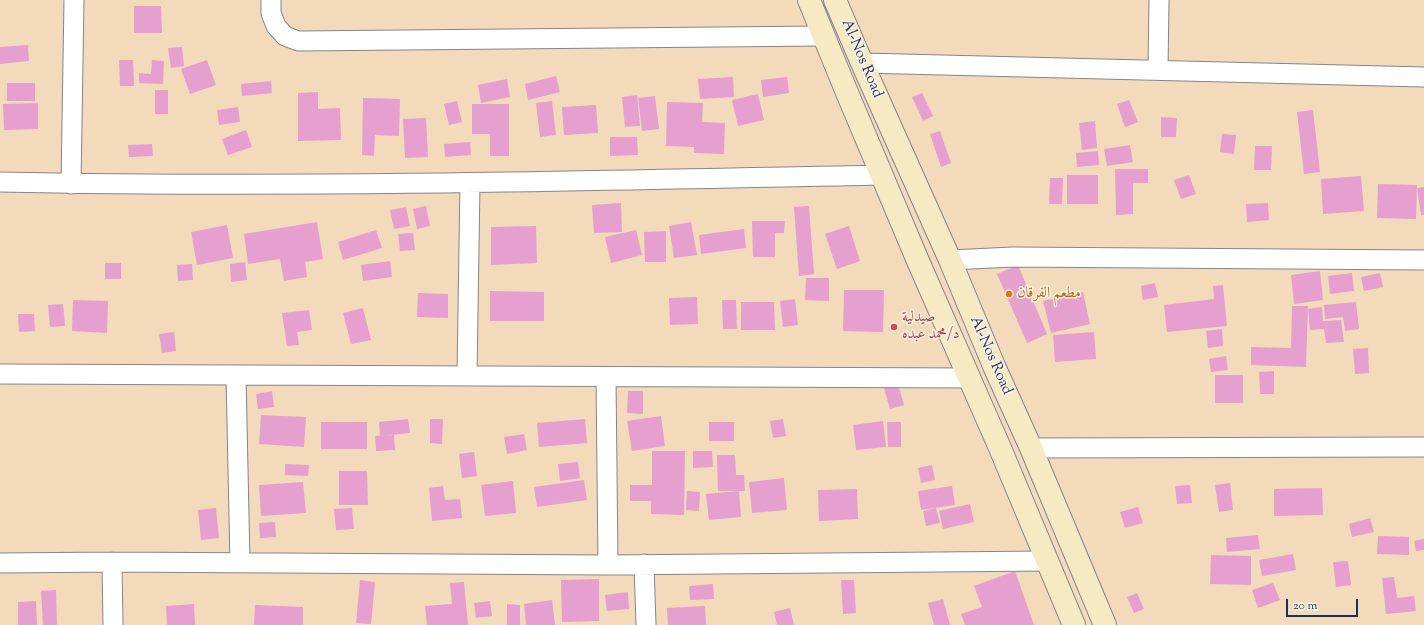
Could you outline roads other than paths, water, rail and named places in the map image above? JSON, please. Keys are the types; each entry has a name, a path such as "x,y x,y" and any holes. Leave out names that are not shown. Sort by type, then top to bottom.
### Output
{"main road":[{"name":"Al-Nos Road","path":"809,0 1074,625"},
{"name":"Al-Nos Road","path":"835,0 950,260 994,366 1032,448 1105,625"}],"street":[{"path":"71,184 74,0"},
{"path":"271,0 271,13 276,26 284,36 298,41 823,36"},
{"path":"1158,70 1159,0"},
{"path":"862,63 1424,77"},
{"path":"0,182 71,184 470,183 882,175"},
{"path":"467,375 470,183"},
{"path":"950,260 1013,257 1424,260"},
{"path":"0,374 969,378"},
{"path":"236,376 240,563"},
{"path":"606,377 608,565"},
{"path":"1032,448 1424,447"},
{"path":"0,564 112,562 608,565 1047,561"},
{"path":"112,562 113,625"},
{"path":"644,564 646,625"}],"place":[{"name":"مطعم الفرقان","path":"1009,294"},
{"name":"صيدلية د/محمد عبده","path":"894,327"}]}
